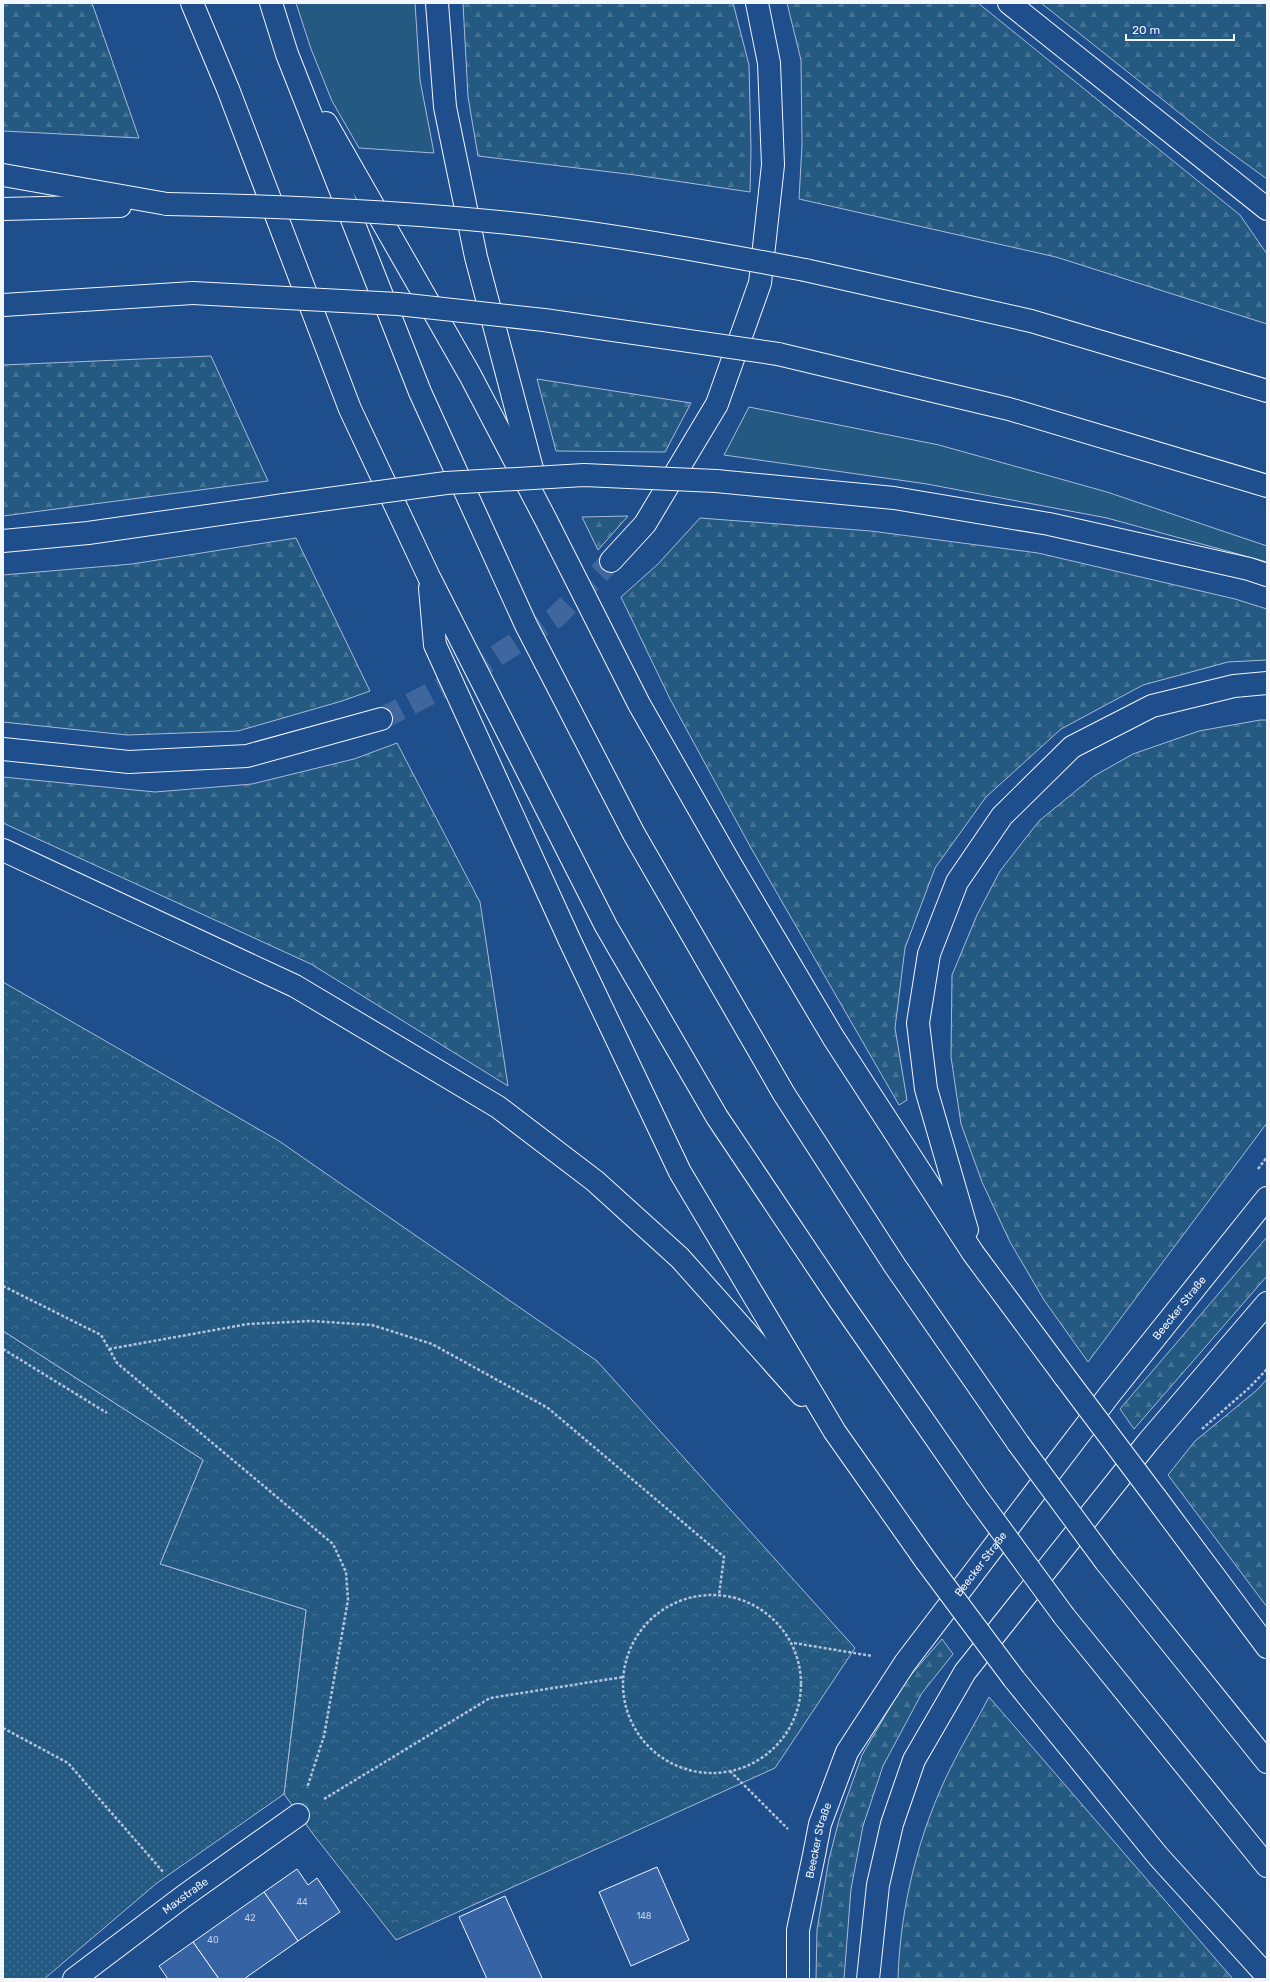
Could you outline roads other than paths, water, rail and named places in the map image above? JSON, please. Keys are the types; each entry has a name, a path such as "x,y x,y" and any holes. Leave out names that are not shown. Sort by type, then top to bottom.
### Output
{"main road":[{"path":"192,3 228,90 350,409 429,577 606,926 716,1117 838,1299 976,1496 1064,1616 1267,1866"},
{"path":"199,3 228,90"},
{"path":"271,3 287,54 420,392 526,625 634,834 784,1094 895,1266 1018,1443 1106,1562 1267,1762"},
{"path":"437,3 445,107 476,257 546,520"},
{"path":"611,561 645,524 716,404 760,283 773,165 769,63 757,3"},
{"path":"1009,3 1267,209"},
{"path":"287,54 470,375 546,520 639,704 731,865 833,1037 973,1253 1267,1647"},
{"path":"3,176 167,204"},
{"path":"3,209 167,204 303,207 500,222 650,242 805,270 1031,320 1267,391"},
{"path":"3,305 193,293 398,304 544,320 778,354 1009,409 1267,486"},
{"path":"3,540 88,533 284,504 446,483 568,476 716,481 894,498 1034,522 1249,569 1267,575"},
{"path":"429,577 435,645 583,970 680,1172 836,1432 926,1561 1014,1679 1158,1856 1267,1976"},
{"path":"973,1253 926,1089 918,1023 929,954 957,882 1002,816 1072,747 1152,706 1234,686 1267,683"},
{"path":"3,749 129,762 247,756 381,719"},
{"path":"3,850 295,986 498,1107 595,1181 680,1258 836,1432"},
{"name":"Beecker Straße","path":"798,1979 798,1930 820,1824 847,1752 905,1663 1110,1394 1267,1198"},
{"path":"868,1979 878,1885 892,1824 914,1760 965,1672 1148,1442 1267,1303"},
{"name":"Maxstraße","path":"74,1979 184,1896 298,1815"}],"tunnel":[{"path":"381,719 467,675 556,617 611,561"}]}
